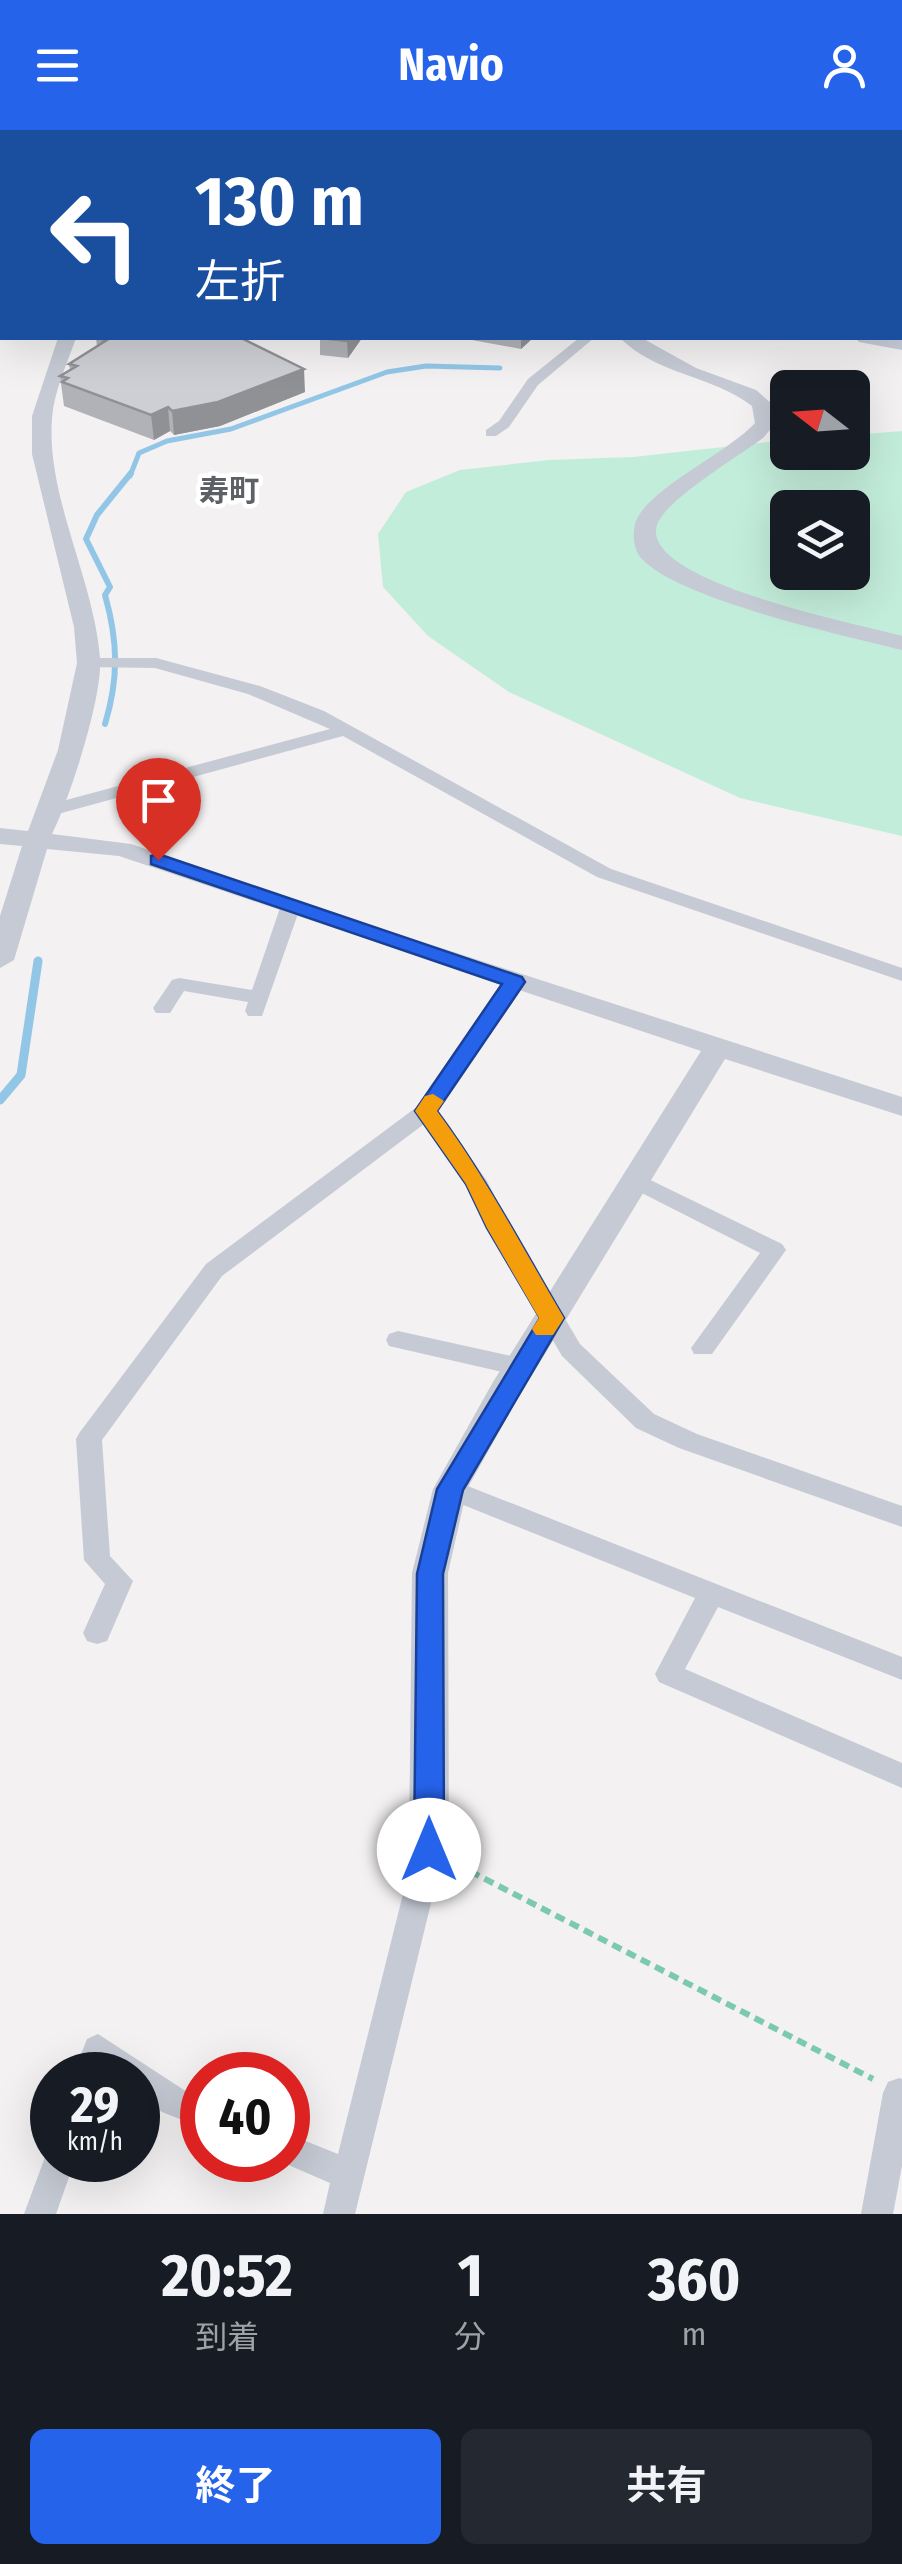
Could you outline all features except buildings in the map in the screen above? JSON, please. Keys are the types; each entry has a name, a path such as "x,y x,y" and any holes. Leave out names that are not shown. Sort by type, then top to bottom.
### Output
{"street":[{"path":"0,960 37,838 51,810 70,750 90,663 85,627 42,454 42,416 66,340"},
{"path":"490,433 504,424 533,382 585,340"},
{"path":"633,340 689,372 749,394 762,404 766,414 765,424 756,434 662,502 647,520 644,536 649,553 682,578 721,593 902,643"},
{"path":"90,663 156,662 254,690 346,730 604,873 902,975"},
{"path":"51,810 346,730"},
{"path":"0,836 122,849 193,870 290,908 902,1107"},
{"path":"163,1008 179,984 257,1005 290,908"},
{"path":"96,1632 120,1581 98,1560 89,1438 214,1270 426,1111 514,982"},
{"path":"339,2214 429,1850 430,1574 450,1489 520,1368 718,1048"},
{"path":"426,1111 476,1182 570,1350 645,1421 688,1441 815,1483 902,1518"},
{"path":"636,1181 774,1250 703,1348"},
{"path":"398,1340 520,1368"},
{"path":"450,1489 902,1669"},
{"path":"711,1594 668,1674 901,1776"},
{"path":"878,2214 899,2093"},
{"path":"310,2158 349,2175"},
{"path":"40,2214 51,2182"}],"path":[{"path":"429,1850 899,2093"}],"green space":[{"path":"902,431 902,836 740,798 509,692 428,636 383,587 378,534 406,492 460,470 549,460 633,457 770,442 770,470 870,470 870,434"}],"waterway":[{"path":"130,476 139,453 167,441 231,429 387,372 426,366 500,368"},
{"path":"105,724 115,675 105,595 110,587 86,539 97,515 131,473"},
{"path":"0,1100 21,1075 38,961"}],"slow traffic":[{"path":"433,1101 426,1111 476,1182 552,1318 544,1329"}],"district":[{"name":"寿町","path":"229,491"}],"route":[{"path":"158,860 514,982 426,1111 476,1182 552,1318 450,1489 430,1574 429,1850"}]}
